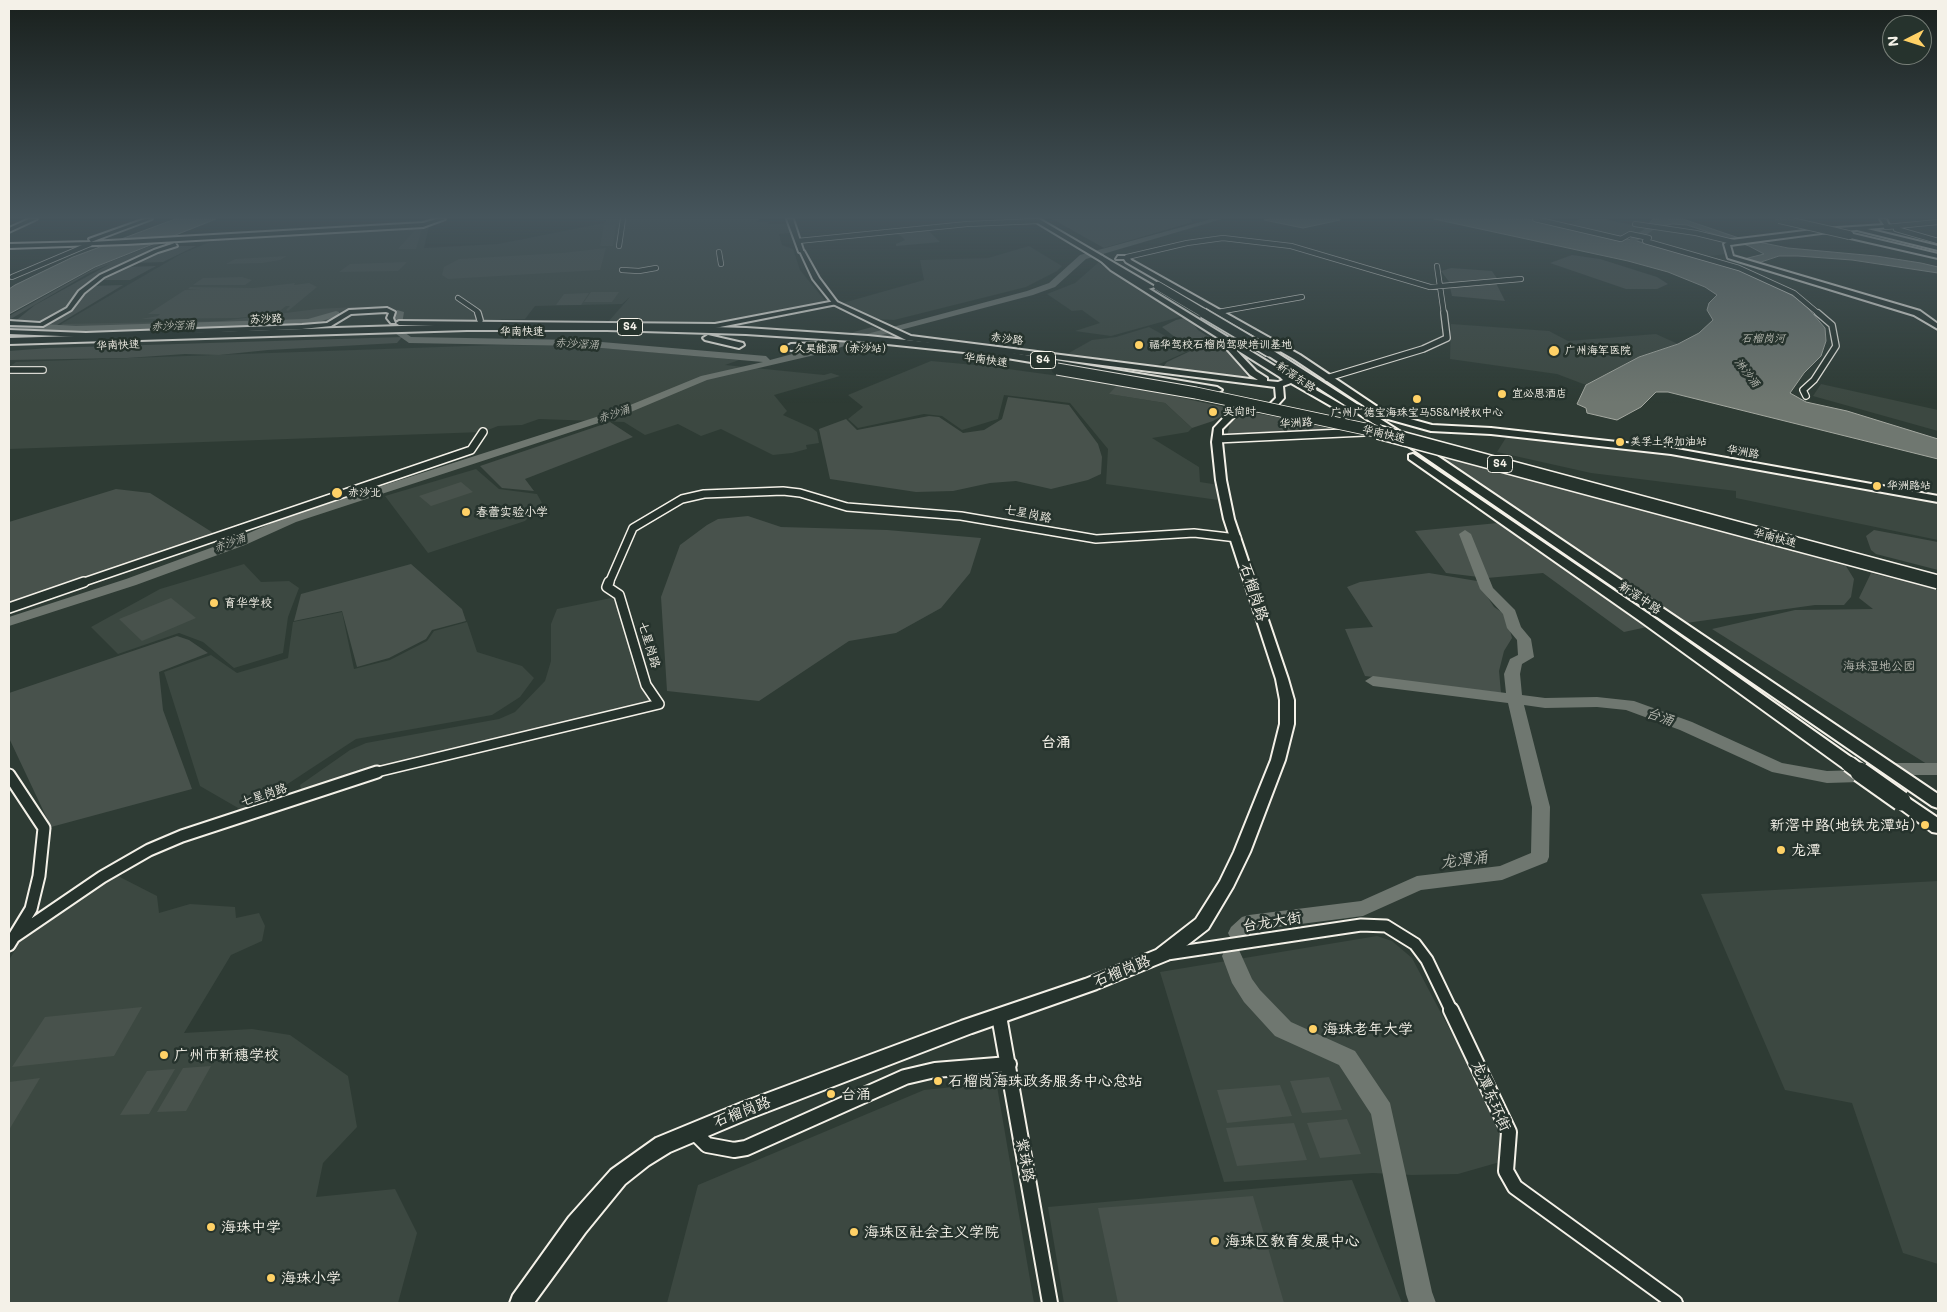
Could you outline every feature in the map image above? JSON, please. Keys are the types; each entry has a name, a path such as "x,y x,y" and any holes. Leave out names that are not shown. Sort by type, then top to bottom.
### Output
{"highway":[{"name":"新滘东路","path":"1144,280 1340,397"},
{"path":"259,333 339,325"},
{"name":"华南快速","path":"412,329 467,327 670,328 849,343 1057,369 1234,401 1387,434 1938,582"},
{"name":"华南快速","path":"9,348 375,328"},
{"name":"华南快速","path":"9,341 375,328 734,336 825,344"},
{"path":"651,334 718,339 739,345"},
{"name":"华南快速","path":"849,343 868,339 1053,361 1217,390 1404,432 1938,575"},
{"path":"791,347 849,343"},
{"name":"新滘东路","path":"1265,353 1375,431"},
{"path":"1327,380 1340,397 1380,414"},
{"name":"新滘中路","path":"1340,397 1932,798"},
{"name":"新滘中路","path":"1375,431 1645,618 1938,827"}],"main road":[{"path":"817,280 833,303"},
{"path":"1131,280 1283,375 1348,412"},
{"path":"1157,280 1297,357 1327,380"},
{"path":"1160,280 1327,380"},
{"path":"1805,280 1917,314 1938,327"},
{"name":"赤沙路","path":"833,303 877,325 914,340 1279,385"},
{"path":"1186,314 1202,316 1213,312"},
{"path":"1197,321 1213,312"},
{"path":"1207,327 1204,323 1208,320 1228,322"},
{"path":"1197,321 1198,327 1232,349 1253,373 1262,380 1313,393"},
{"path":"1238,379 1249,378 1253,373"},
{"path":"1279,385 1288,382 1283,375"},
{"name":"华洲路","path":"1327,380 1380,414 1421,427 1491,431 1671,451 1938,499"},
{"path":"1217,439 1218,428 1231,415 1244,409 1271,407 1275,404 1280,398 1279,385"},
{"path":"1444,466 1431,456 1424,442 1435,432 1453,429"},
{"name":"石榴岗路","path":"521,1303 577,1225 618,1178 642,1158 696,1129 1162,955 1202,924 1227,883 1252,829 1278,760 1287,724 1287,700 1282,679 1224,498 1217,439"}],"street":[{"path":"24,333 68,309 77,300 81,292 96,280"},
{"path":"1407,280 1430,287 1506,280"},
{"path":"1327,380 1423,349 1447,338 1437,280"},
{"path":"1766,280 1794,293 1832,325 1836,346 1814,380 1803,390 1806,396"},
{"path":"1213,312 1302,296"},
{"path":"458,298 476,311 480,320"},
{"name":"苏沙路","path":"9,332 86,335 302,327 330,325 348,312 387,310 392,312 390,318 396,322 715,326 833,303"},
{"path":"9,323 41,325"},
{"path":"9,370 43,370"},
{"name":"华洲路","path":"1217,439 1375,431"},
{"path":"9,608 471,450 483,432"},
{"name":"七星岗路","path":"11,941 102,877 149,850 182,836 379,771 659,704 646,685 619,594 607,587 633,528 640,522 682,499 704,494 783,491 800,493 847,508 961,516 1096,539 1194,533 1237,538"},
{"name":"七星岗路","path":"9,775 44,828 39,876 31,909 11,941"},
{"name":"台龙大街","path":"1162,955 1360,925 1386,926"},
{"name":"龙潭东环街","path":"1386,926 1415,944 1428,960 1509,1132 1506,1171 1515,1187 1675,1303"},
{"name":"紫珠路","path":"999,1016 1050,1303"},
{"path":"696,1129 698,1136 707,1145 734,1150 746,1148 905,1077 935,1070 1008,1064"}],"shaded area":[{"path":"136,280 808,280 827,303 708,324 608,322 630,297 622,304 535,306 525,319 398,322 393,320 394,312 392,311 355,311 334,323 42,333 56,327"},
{"path":"923,280 1039,280 1026,287 894,320 876,319 843,303"},
{"path":"1078,280 1126,280 1183,316 1111,336 1075,331 1100,323 1082,310 1072,311 1047,294"},
{"name":"广州海军医院","path":"1451,324 1549,331 1568,341 1656,334 1678,344 1638,357 1586,385 1557,374 1450,359"},
{"name":"福华驾校石榴岗驾驶培训基地","path":"1149,327 1178,343 1187,341 1197,347 1155,366 1067,354 1092,340 1116,337"},
{"path":"497,345 576,346 739,360 725,365 824,375 831,373 840,376 774,395 787,411 783,415 812,428 817,432 819,443 806,445 807,449 792,453 773,455 721,429 701,436 678,424 645,435 624,422 539,419 522,425 498,426 483,432 9,449 9,367 16,362"},
{"path":"931,361 986,366 1118,384 1110,394 1165,403 1192,428 1188,432 1152,438 1199,467 1200,482 1219,485 1218,500 1106,484 1108,449 1070,403 1004,395 998,419 962,430 942,416 924,414 858,428 848,419 863,407 848,395"},
{"path":"1821,384 1938,410 1938,431 1813,396"},
{"path":"1507,436 1691,457 1938,502 1938,540 1736,498 1736,491 1591,473 1497,452"},
{"name":"春蕾实验小学","path":"476,469 499,489 537,494 542,503 525,521 428,553 385,496"},
{"name":"育华学校","path":"244,564 261,582 289,581 299,588 288,617 283,653 234,668 203,642 179,633 118,654 91,627 160,589"},
{"path":"616,597 655,703 302,794 300,785 350,750 366,743 499,719 515,712 545,681 551,661 551,624 557,609"},
{"path":"342,612 354,669 390,660 427,641 434,631 467,622 477,652 522,666 534,678 520,697 492,715 356,739 245,812 200,786 164,672 211,655 237,673 288,658 293,622"},
{"name":"广州市新穗学校","path":"116,875 157,896 159,913 190,904 235,907 236,918 259,913 265,926 262,941 231,955 184,1033 252,1029 290,1035 348,1076 357,1127 323,1163 316,1197 395,1189 417,1233 398,1303 9,1303 9,960 20,942"},
{"path":"1938,881 1938,1264 1903,1253 1852,1103 1785,1090 1701,894"},
{"name":"海珠老年大学","path":"1377,936 1392,941 1412,958 1479,1085 1504,1139 1500,1162 1458,1174 1412,1175 1373,1173 1224,1182 1160,972"},
{"name":"海珠区社会主义学院","path":"984,1084 997,1086 1034,1303 667,1303 698,1185 924,1090"},
{"name":"海珠区教育发展中心","path":"1352,1180 1402,1303 1064,1303 1048,1207"}],"green space":[{"path":"73,280 77,280 9,320 9,316"},
{"path":"80,280 93,280 83,287 72,304 43,323 13,323 35,305"},
{"path":"200,280 252,280 245,285 193,285"},
{"path":"1448,280 1494,280 1450,283"},
{"path":"1600,280 1662,280 1668,284 1657,289 1626,289"},
{"path":"295,283 294,285 309,283 317,287 288,311 286,310 290,306 286,306 277,313 238,318 141,319 158,316 160,314 148,314 185,290 200,289 188,289 190,287 254,288"},
{"path":"1496,283 1505,301 1452,296 1450,287"},
{"path":"123,285 57,325 45,325 70,308 83,291 91,286"},
{"path":"591,292 619,292 612,302 584,302"},
{"path":"589,293 581,305 556,305 564,294"},
{"path":"355,307 309,321 58,327 63,324 221,321 317,309"},
{"path":"343,313 333,323 325,325 75,334 45,333 53,329 88,330 302,323"},
{"path":"1188,317 1198,330 1229,350 1249,372 1248,375 1242,377 1162,368 1167,362 1199,347 1190,341 1176,338 1162,327 1176,320"},
{"path":"872,327 907,340 843,335"},
{"path":"402,337 397,343 268,350 219,355 185,354 127,358 9,360 9,351 49,348"},
{"path":"1118,384 1224,407 1227,413 1213,421 1192,428 1165,403 1109,394"},
{"path":"1008,397 1069,405 1098,444 1102,457 1101,474 1088,480 1051,489 1016,481 990,483 953,491 916,492 830,479 819,429 846,419 857,430 929,416 939,417 963,433 984,430 1002,419"},
{"path":"1247,412 1284,418 1339,431 1227,436 1230,423"},
{"path":"610,422 633,437 525,479 534,491 502,488 480,466"},
{"path":"1438,454 1633,505 1846,566 1854,579 1851,597 1844,605 1815,605 1686,623 1443,462 1436,456"},
{"path":"461,482 473,492 431,506 419,496"},
{"path":"116,489 150,493 215,534 9,604 9,522"},
{"path":"748,516 781,527 887,530 981,538 970,573 941,608 896,633 849,641 759,701 667,691 661,597 680,545 718,519"},
{"path":"1498,523 1647,627 1624,632 1543,573 1487,578 1446,573 1415,531"},
{"path":"1874,530 1938,542 1938,570 1876,554 1871,550 1866,536"},
{"path":"411,564 462,609 466,621 432,630 426,639 389,658 357,667 342,611 294,621 301,594"},
{"path":"1429,573 1477,581 1494,607 1506,615 1512,638 1504,651 1499,671 1501,693 1365,676 1345,629 1373,627 1347,587 1360,582"},
{"name":"海珠湿地公园","path":"1871,573 1938,590 1938,771 1712,629 1795,610 1873,609 1859,598"},
{"path":"171,598 196,618 142,641 119,619"},
{"path":"177,636 189,640 208,653 159,672 163,710 192,789 51,827 9,738 9,693"},
{"path":"142,1007 114,1056 12,1067 45,1017"},
{"path":"211,1066 186,1111 157,1112 183,1068"},
{"path":"175,1069 149,1114 120,1115 147,1071"},
{"path":"1329,1077 1342,1110 1302,1113 1290,1081"},
{"path":"40,1078 9,1130 9,1082"},
{"path":"1280,1085 1292,1116 1227,1123 1217,1090"},
{"path":"1347,1119 1361,1154 1320,1158 1307,1123"},
{"path":"1294,1123 1307,1160 1237,1166 1226,1128"},
{"path":"1253,1196 1284,1303 1118,1303 1098,1208"}],"water":[{"path":"25,280 71,280 9,314 9,289"},
{"name":"石榴岗河","path":"1688,280 1763,280 1802,301 1825,328 1826,341 1821,356 1804,373 1790,393 1806,402 1847,411 1938,439 1938,459 1668,392 1656,392 1641,407 1617,420 1587,413 1586,408 1577,404 1586,385 1639,357 1678,344 1699,333 1713,320 1707,310 1709,303 1717,295 1705,287"}],"waterway":[{"name":"赤沙涌","path":"9,622 131,582 240,542 292,519 622,412 704,378 816,352 867,336 1030,293 1052,285 1057,280"},
{"name":"赤沙滘涌","path":"400,312 396,331 409,340 578,343 766,359"},
{"name":"赤沙滘涌","path":"9,325 76,329 308,322 336,314"},
{"path":"1465,534 1487,589 1510,613 1514,628 1524,639 1526,657 1515,662 1512,674 1515,699"},
{"name":"台涌","path":"1373,681 1515,699"},
{"name":"龙潭涌","path":"1238,933 1249,923 1363,908 1406,890 1417,883 1502,873 1540,857 1541,807 1515,699"},
{"name":"台涌","path":"1515,699 1545,703 1597,702 1628,705 1686,726 1778,768 1827,777 1860,776 1887,769 1938,769"},
{"name":"龙潭涌","path":"1232,956 1243,983 1252,996 1283,1029 1347,1058 1382,1111 1419,1294 1423,1303"}],"place":[{"name":"福华驾校石榴岗驾驶培训基地","path":"1139,345"},
{"name":"久昊能源（赤沙站）","path":"784,349"},
{"name":"广州海军医院","path":"1554,351"},
{"name":"宜必思酒店","path":"1502,394"},
{"name":"广州广德宝海珠宝马5S&M授权中心","path":"1417,399"},
{"name":"吴尚时","path":"1213,412"},
{"name":"美孚土华加油站","path":"1620,442"},
{"name":"华洲路站","path":"1877,486"},
{"name":"赤沙北","path":"337,493"},
{"name":"春蕾实验小学","path":"466,512"},
{"name":"育华学校","path":"214,603"},
{"name":"新滘中路(地铁龙潭站)","path":"1925,825"},
{"name":"龙潭","path":"1781,850"},
{"name":"海珠老年大学","path":"1313,1029"},
{"name":"广州市新穗学校","path":"164,1055"},
{"name":"石榴岗海珠政务服务中心总站","path":"938,1081"},
{"name":"台涌","path":"831,1094"},
{"name":"海珠中学","path":"211,1227"},
{"name":"海珠区社会主义学院","path":"854,1232"},
{"name":"海珠区教育发展中心","path":"1215,1241"},
{"name":"海珠小学","path":"271,1278"}],"district":[{"name":"台涌","path":"1056,742"}],"water label":[{"name":"淋沙涌","path":"1747,373"}]}
